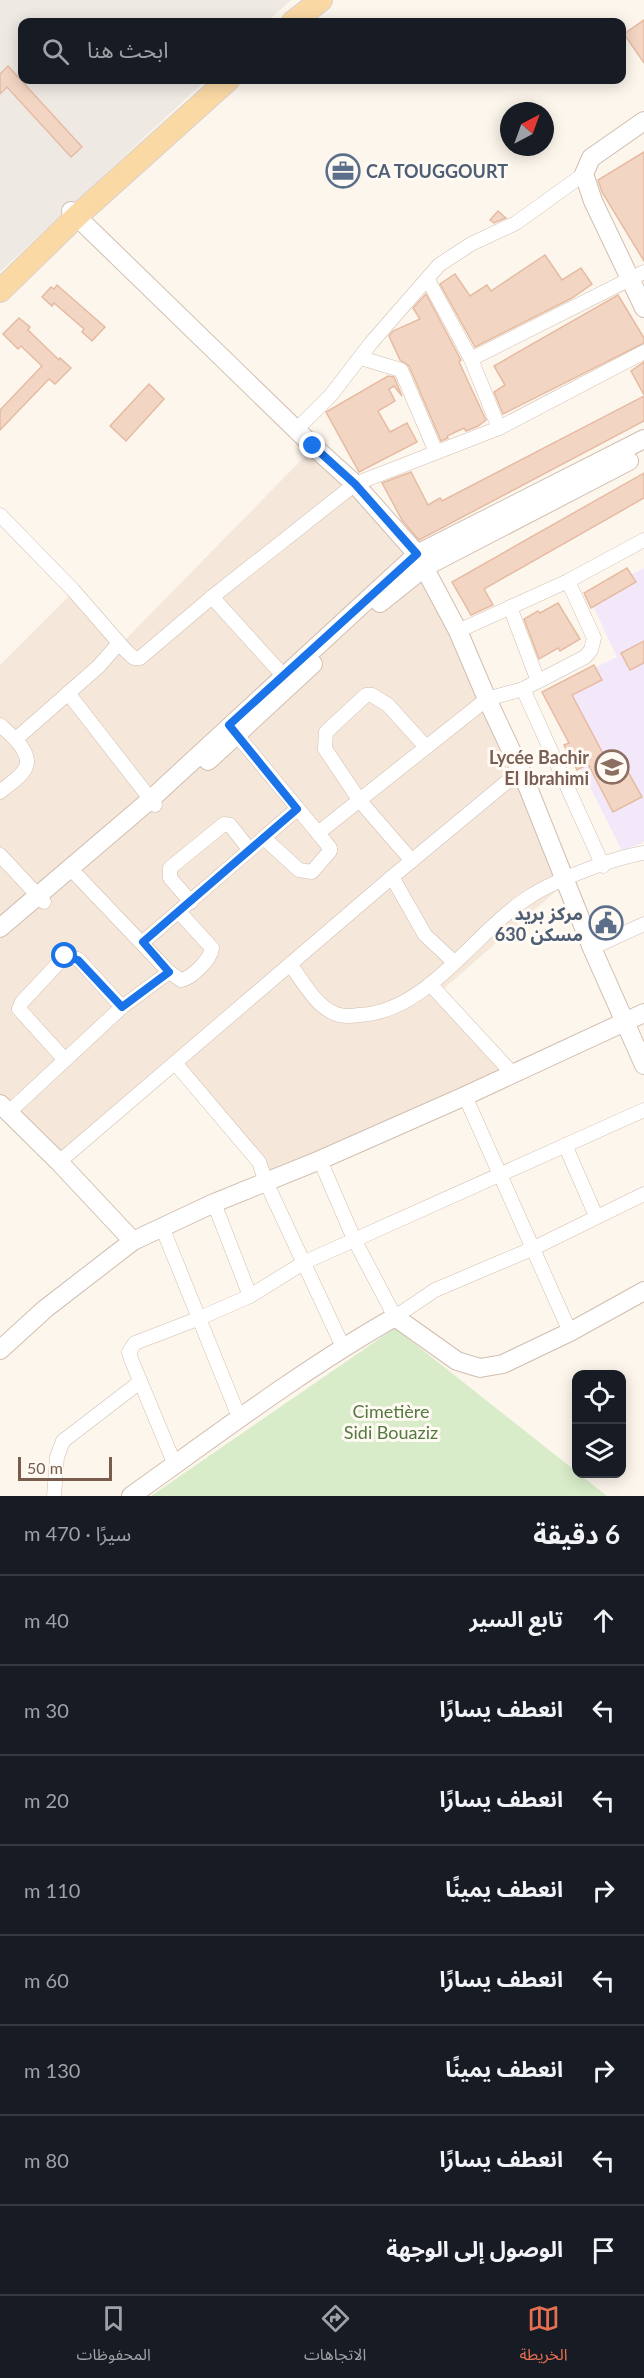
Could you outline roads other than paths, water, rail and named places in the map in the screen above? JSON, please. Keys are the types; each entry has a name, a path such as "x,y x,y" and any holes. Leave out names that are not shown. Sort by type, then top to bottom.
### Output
{"main road":[{"path":"287,18 308,0"},
{"path":"298,18 321,0"},
{"path":"0,281 214,84"},
{"path":"0,291 74,214 223,84"}],"street":[{"path":"296,430 331,395 391,319 448,257 516,223 584,174 591,158 643,125"},
{"path":"584,174 593,201 637,276 644,308"},
{"path":"74,214 296,430 355,484 421,560 458,631 520,771 592,948 644,1065"},
{"path":"471,359 637,276"},
{"path":"428,280 471,359 499,428"},
{"path":"0,515 73,590 133,658 140,658 212,597 355,484 499,428 644,352"},
{"path":"361,358 401,370 436,452"},
{"path":"0,940 41,899 233,731 287,680 353,626 421,560 644,440"},
{"path":"421,560 644,453"},
{"path":"458,631 568,581 644,540"},
{"path":"318,833 487,699 523,689 585,657 594,638 568,581"},
{"path":"212,597 287,680"},
{"path":"510,607 538,681"},
{"path":"16,739 99,666 119,643"},
{"path":"523,689 603,866"},
{"path":"68,693 152,803"},
{"path":"412,861 360,801 325,749 324,737 326,732 366,695 378,697 388,705 426,747"},
{"path":"0,725 16,739 25,755 26,767 0,792"},
{"path":"233,731 318,833 330,848 330,852 309,873 299,870 264,838"},
{"path":"59,1162 392,877 520,771"},
{"path":"143,942 297,809"},
{"path":"191,902 170,878 170,868 224,824 230,825 249,849"},
{"path":"291,964 324,1007 337,1014 371,1015 399,1006 430,984 527,898 564,879 644,853"},
{"path":"0,855 41,899"},
{"path":"73,871 143,942 169,972 178,979 185,980 212,952 211,945 180,912"},
{"path":"392,877 425,935 454,962"},
{"path":"0,928 41,899"},
{"path":"592,948 644,924"},
{"path":"65,1060 19,1009 22,1002 65,956 78,960 122,1007"},
{"path":"134,1241 4,1108 65,1060 122,1007 169,972"},
{"path":"430,984 512,1073"},
{"path":"0,1350 45,1309 134,1241 214,1203 320,1160 465,1096 644,1012"},
{"path":"175,1064 263,1169 266,1182 343,1347"},
{"path":"465,1096 570,1332"},
{"path":"175,1465 129,1352 135,1343 250,1296 305,1262 644,1110"},
{"path":"565,1145 596,1216"},
{"path":"320,1160 354,1239 395,1317 457,1361 480,1368 503,1364 570,1332 644,1291"},
{"path":"131,1496 239,1417 343,1347 395,1317 435,1290 534,1248 644,1194"},
{"path":"214,1203 250,1296"},
{"path":"162,1227 239,1417"},
{"path":"54,1496 57,1457 63,1441 140,1382"}],"place":[{"name":"CA TOUGGOURT","path":"343,171"},
{"name":"Lycée Bachir El Ibrahimi","path":"612,767"},
{"name":"مركز بريد 630 مسكن","path":"606,923"}],"park label":[{"name":"Cimetière Sidi Bouaziz","path":"391,1421"}]}
